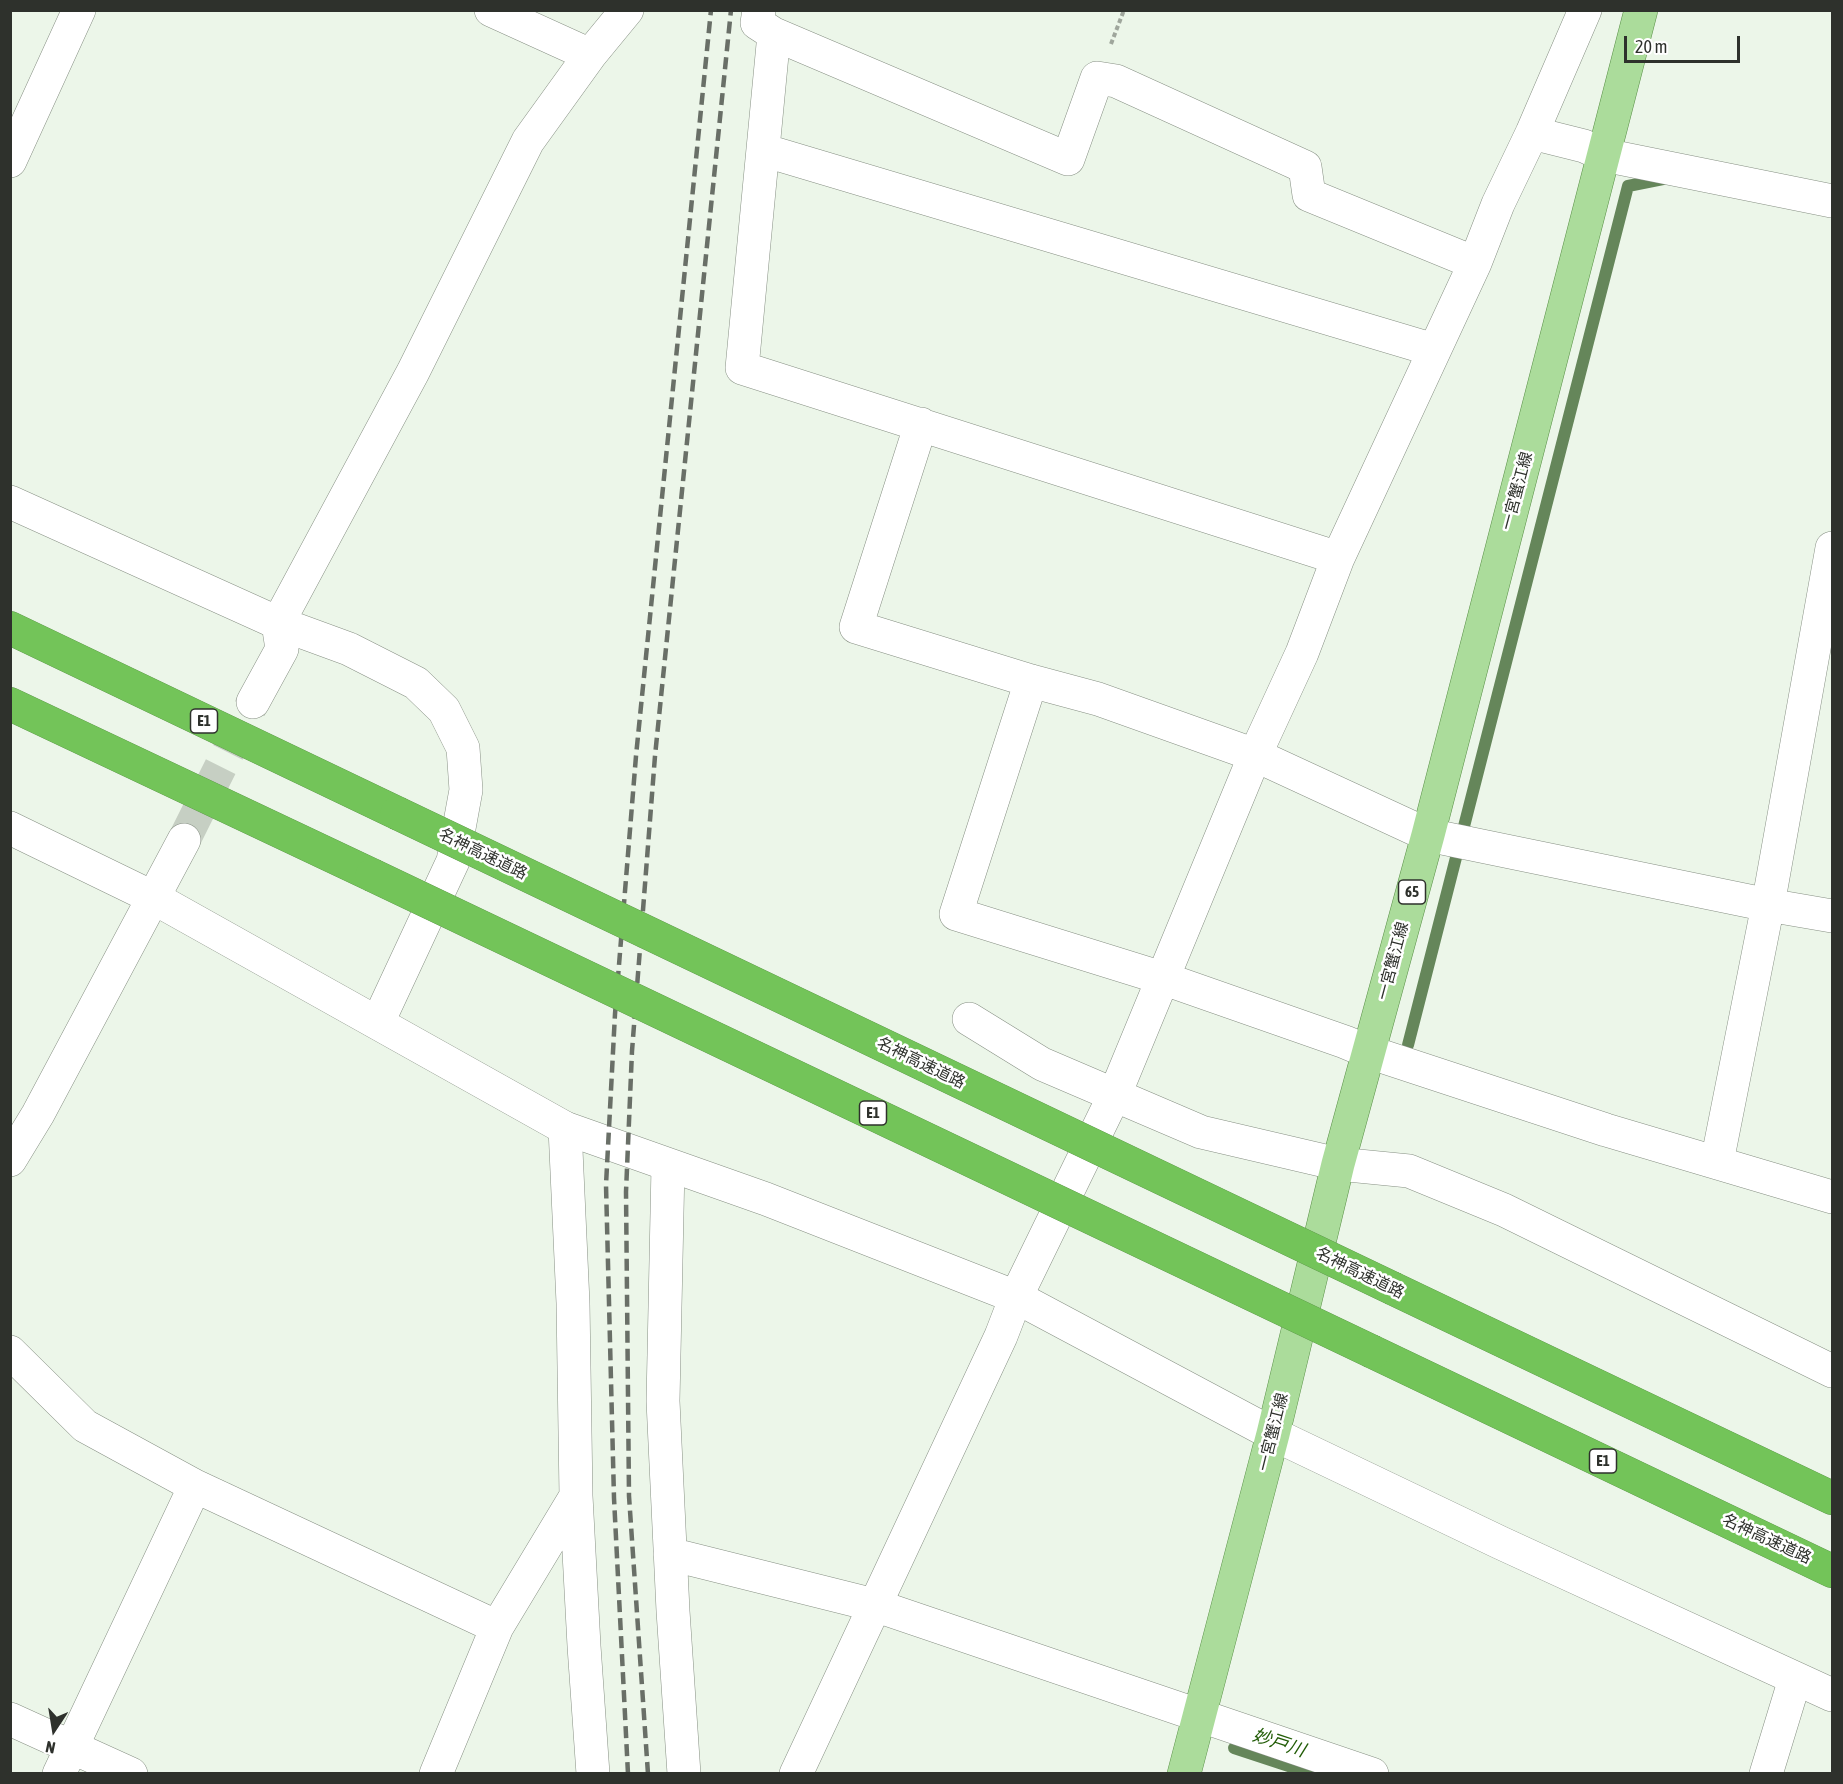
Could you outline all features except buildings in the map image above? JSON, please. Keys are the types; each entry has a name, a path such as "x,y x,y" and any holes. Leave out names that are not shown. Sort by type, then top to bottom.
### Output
{"highway":[{"name":"名神高速道路","path":"10,628 1833,1498"},
{"name":"名神高速道路","path":"10,704 1833,1571"}],"main road":[{"name":"一宮蟹江線","path":"1184,1773 1274,1434 1338,1164 1369,1052 1450,840 1604,155 1641,10"}],"street":[{"path":"10,161 79,10"},
{"path":"492,10 590,55"},
{"path":"253,702 282,649 278,623 413,372 528,141 590,55 627,10"},
{"path":"796,1773 1001,1336 1016,1297 1115,1094 1255,755 1302,653 1338,558 1475,263 1498,204 1585,10"},
{"path":"1338,558 742,368 763,150 766,22 1068,159 1097,78 1116,81 1305,167 1309,195 1475,263"},
{"path":"1532,132 1584,146 1604,155 1833,201"},
{"path":"763,150 1434,350"},
{"path":"921,424 856,627 1031,681 1098,699 1255,755 1450,840 1833,916"},
{"path":"10,502 278,623 350,649 417,683 444,710 463,748 466,790 453,861 378,1022"},
{"path":"1717,1162 1768,904 1833,548"},
{"path":"1031,681 956,914 1162,978 1345,1041 1369,1052 1606,1130 1833,1197"},
{"path":"10,828 154,898 565,1128 766,1199 1016,1297 1274,1434 1501,1543 1833,1695"},
{"path":"10,1160 38,1114 184,840"},
{"path":"969,1019 1042,1064 1201,1132 1338,1164 1409,1171 1504,1210 1833,1371"},
{"path":"565,1128 573,1303 576,1496 593,1773"},
{"path":"668,1166 663,1401 684,1773"},
{"path":"10,1352 85,1426 195,1486 497,1627"},
{"path":"66,1760 195,1486"},
{"path":"436,1773 497,1627 576,1496"},
{"path":"670,1554 874,1605 1372,1773"},
{"path":"1766,1773 1795,1679"},
{"path":"10,1719 66,1760 131,1773"}],"waterway":[{"path":"1408,1045 1628,186 1663,179"},
{"name":"妙戸川","path":"1234,1748 1313,1774"}],"tunnel":[{"path":"184,840 253,702"}],"railway":[{"path":"628,1774 614,1498 606,1185 615,1014 636,756 711,10"},
{"path":"648,1774 629,1496 626,1192 632,1051 655,756 731,10"}]}
